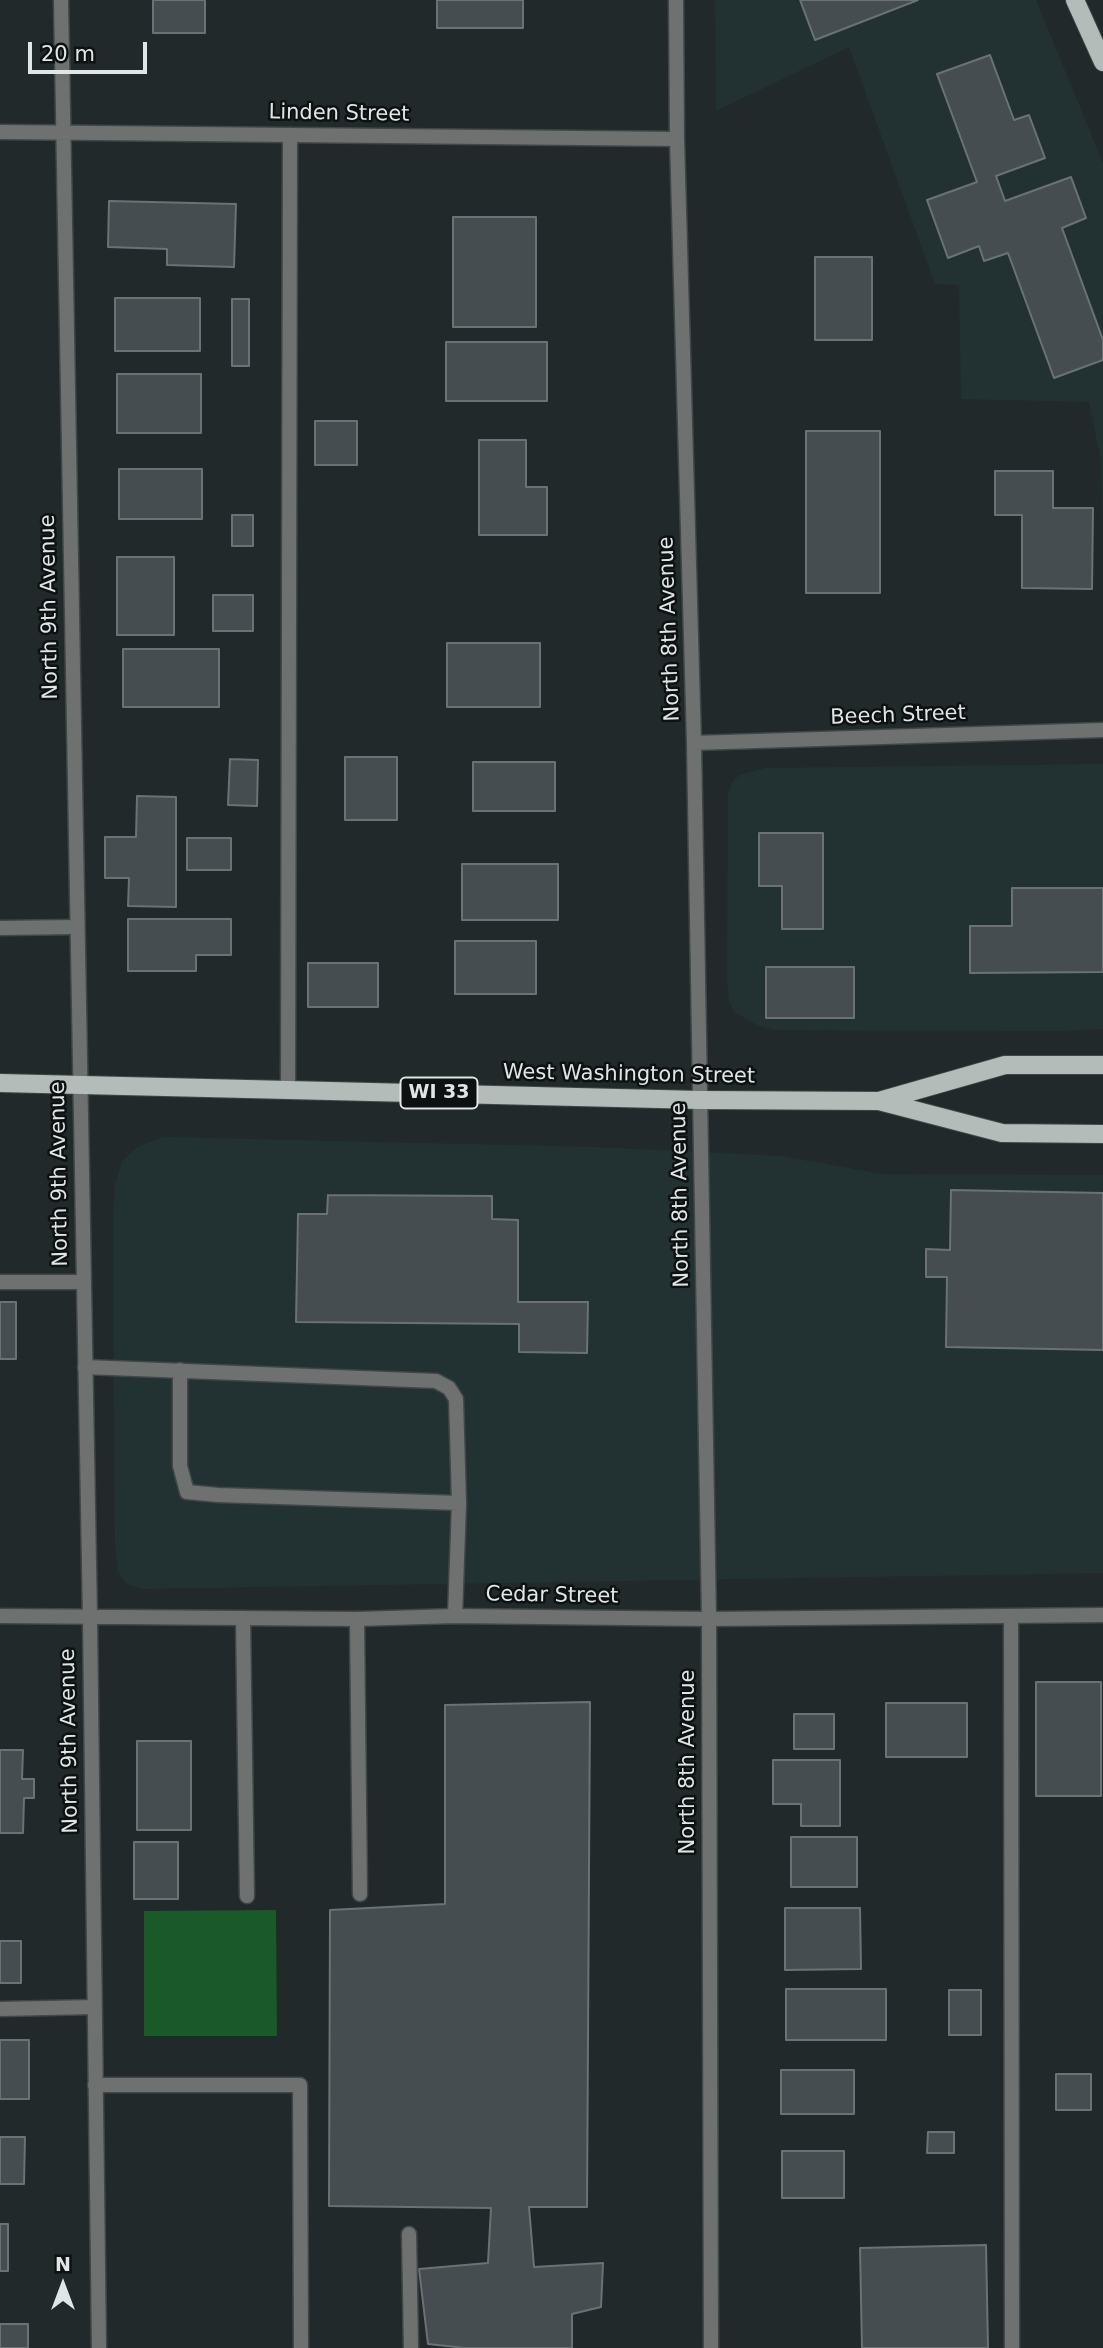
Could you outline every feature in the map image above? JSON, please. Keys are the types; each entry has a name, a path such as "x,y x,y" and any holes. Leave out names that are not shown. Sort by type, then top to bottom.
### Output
{"main road":[{"path":"1075,0 1103,62"},
{"name":"West Washington Street","path":"879,1101 1005,1065 1103,1065"},
{"name":"West Washington Street","path":"0,1083 700,1100 879,1101 1002,1133 1103,1134"}],"street":[{"name":"North 9th Avenue","path":"61,0 90,1618 99,2348"},
{"name":"North 8th Avenue","path":"676,0 677,139 694,743 709,1619 711,2348"},
{"name":"Linden Street","path":"0,132 677,139"},
{"path":"288,1090 290,135"},
{"name":"Beech Street","path":"694,743 1103,730"},
{"path":"0,928 77,927"},
{"path":"0,1282 83,1282"},
{"path":"85,1367 436,1381 449,1388 456,1399 459,1503 455,1616"},
{"path":"180,1370 180,1466 187,1492 459,1503"},
{"name":"Cedar Street","path":"0,1616 709,1619 1103,1615"},
{"path":"1011,1616 1012,2348"},
{"path":"243,1618 247,1896"},
{"path":"357,1619 360,1894"},
{"path":"0,2009 94,2007"},
{"path":"95,2085 300,2085 301,2348"},
{"path":"409,2234 411,2348"}],"shaded area":[{"path":"715,0 1036,0 1103,163 1103,526 1101,460 1089,402 961,399 959,285 935,284 849,47 716,111"},
{"path":"1103,764 1103,1029 776,1030 759,1026 734,1012 729,1001 727,980 728,795 731,784 739,775 765,768"},
{"path":"163,1137 594,1147 780,1156 883,1174 1103,1175 1103,1573 142,1589 127,1584 118,1572 115,1545 115,1185 122,1161 139,1146"}],"green space":[{"path":"276,1910 277,2036 144,2036 144,1911"}],"building":[{"path":"153,0 205,0 205,33 153,33"},
{"path":"437,0 523,0 523,28 437,28"},
{"path":"800,0 918,0 815,40"},
{"path":"990,55 1014,120 1029,115 1045,158 996,176 1005,201 1071,177 1086,218 1062,228 1103,340 1103,360 1054,378 1008,253 984,261 979,246 948,258 927,200 977,182 937,74"},
{"path":"109,201 236,204 234,267 167,265 167,249 108,247"},
{"path":"453,217 536,217 536,327 453,327"},
{"path":"815,257 872,257 872,340 815,340"},
{"path":"115,298 200,298 200,351 115,351"},
{"path":"232,299 249,299 249,366 232,366"},
{"path":"446,342 547,342 547,401 446,401"},
{"path":"117,374 201,374 201,433 117,433"},
{"path":"315,421 357,421 357,465 315,465"},
{"path":"806,431 880,431 880,593 806,593"},
{"path":"479,440 526,440 526,487 547,487 547,535 479,535"},
{"path":"119,469 202,469 202,519 119,519"},
{"path":"995,471 1053,471 1053,508 1093,508 1092,589 1022,588 1022,515 995,515"},
{"path":"232,515 253,515 253,546 232,546"},
{"path":"117,557 174,557 174,635 117,635"},
{"path":"213,595 253,595 253,631 213,631"},
{"path":"447,643 540,643 540,707 447,707"},
{"path":"123,649 219,649 219,707 123,707"},
{"path":"345,757 397,757 397,820 345,820"},
{"path":"230,759 258,760 257,806 228,805"},
{"path":"473,762 555,762 555,811 473,811"},
{"path":"137,796 176,797 176,907 128,906 129,878 105,878 105,837 136,837"},
{"path":"759,833 823,833 823,929 782,929 782,886 759,886"},
{"path":"187,838 231,838 231,870 187,870"},
{"path":"462,864 558,864 558,920 462,920"},
{"path":"1012,888 1103,888 1103,972 970,973 970,926 1012,926"},
{"path":"128,919 231,919 231,955 196,955 196,971 128,971"},
{"path":"455,941 536,941 536,994 455,994"},
{"path":"308,963 378,963 378,1007 308,1007"},
{"path":"766,967 854,967 854,1018 766,1018"},
{"path":"951,1190 1103,1193 1103,1350 946,1347 947,1277 926,1277 926,1249 950,1250"},
{"path":"328,1195 492,1196 492,1219 518,1220 518,1302 588,1302 587,1353 519,1352 519,1324 296,1322 298,1214 327,1214"},
{"path":"0,1302 16,1302 16,1359 0,1359"},
{"path":"1036,1682 1101,1682 1101,1796 1036,1796"},
{"path":"590,1702 587,2207 529,2207 534,2267 603,2263 601,2307 572,2314 572,2348 465,2348 428,2344 419,2269 488,2263 491,2208 329,2206 330,1910 445,1904 445,1705"},
{"path":"886,1703 967,1703 967,1757 886,1757"},
{"path":"794,1714 834,1714 834,1749 794,1749"},
{"path":"137,1741 191,1741 191,1830 137,1830"},
{"path":"0,1750 23,1750 22,1779 34,1779 34,1798 24,1798 23,1833 0,1833"},
{"path":"773,1760 840,1760 840,1826 801,1826 801,1804 773,1804"},
{"path":"791,1837 857,1837 857,1887 791,1887"},
{"path":"134,1842 178,1842 178,1899 134,1899"},
{"path":"785,1908 860,1908 861,1969 785,1970"},
{"path":"0,1941 21,1941 21,1983 0,1983"},
{"path":"786,1989 886,1989 886,2040 786,2040"},
{"path":"949,1990 981,1990 981,2035 949,2035"},
{"path":"0,2040 29,2040 29,2099 0,2099"},
{"path":"781,2070 854,2070 854,2114 781,2114"},
{"path":"1056,2074 1091,2074 1091,2110 1056,2110"},
{"path":"928,2132 954,2132 954,2153 927,2153"},
{"path":"0,2137 25,2137 24,2184 0,2184"},
{"path":"782,2151 844,2151 844,2198 782,2198"},
{"path":"0,2224 8,2224 8,2271 0,2271"},
{"path":"986,2245 988,2348 862,2348 860,2248"},
{"path":"0,2324 28,2324 28,2348 0,2348"}]}
